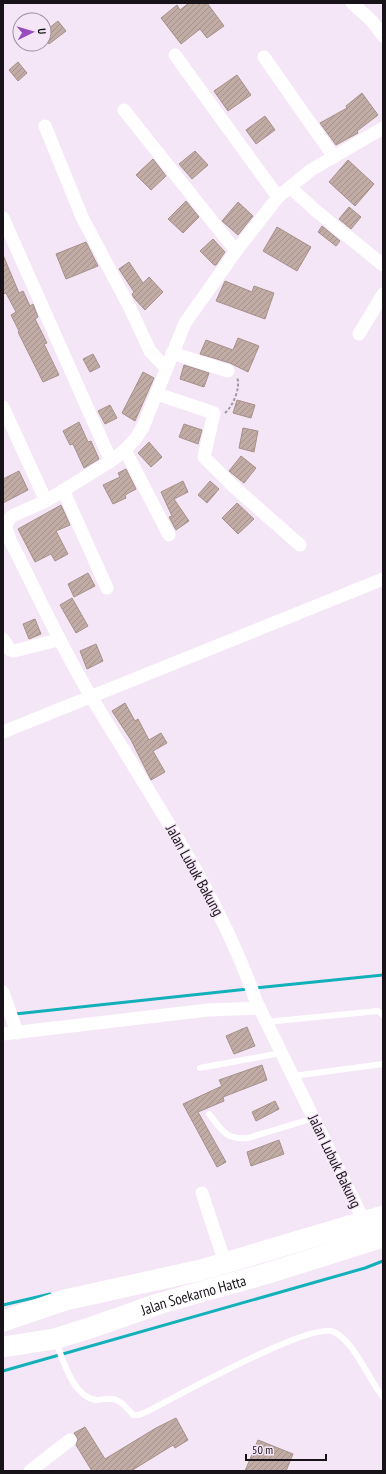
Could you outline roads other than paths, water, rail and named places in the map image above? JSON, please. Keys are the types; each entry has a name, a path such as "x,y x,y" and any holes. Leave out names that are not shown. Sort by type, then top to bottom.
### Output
{"highway":[{"name":"Jalan Soekarno Hatta","path":"3,1321 65,1300 201,1270 367,1216"},
{"name":"Jalan Soekarno Hatta","path":"3,1347 57,1344 90,1328 161,1303 265,1274 383,1237"}],"street":[{"path":"352,3 372,21 383,36"},
{"path":"175,55 278,197"},
{"path":"264,57 334,157"},
{"path":"124,110 236,251"},
{"path":"45,126 82,217 130,308 150,351 166,368"},
{"path":"5,527 8,521 18,513 46,501 111,461 125,450 143,427 185,323 236,251 278,197 312,170 383,128"},
{"path":"291,188 315,210 383,265"},
{"path":"3,218 111,461"},
{"path":"359,334 383,294"},
{"path":"172,353 228,371"},
{"path":"157,394 214,413 204,457 233,486 300,545"},
{"path":"3,407 46,501"},
{"path":"125,450 169,535"},
{"path":"63,490 107,588"},
{"name":"Jalan Lubuk Bakung","path":"5,527 58,640 172,826 228,931 245,968 266,1022 314,1118 367,1216"},
{"path":"3,732 383,579"},
{"path":"3,639 10,650 14,651 58,640"},
{"path":"5,997 15,1029"},
{"path":"3,1034 15,1029 258,1004"},
{"path":"202,1193 225,1263"},
{"path":"30,1471 70,1440"}],"lane":[{"path":"266,1022 378,1011 383,1015"},
{"path":"200,1068 282,1053"},
{"path":"293,1076 383,1064"},
{"path":"209,1114 227,1136 240,1139 248,1138 314,1118"},
{"path":"57,1344 66,1371 83,1395 96,1400 113,1399 122,1403 133,1415 139,1415 227,1370 296,1338 326,1330 334,1332 345,1341 383,1397"}],"waterway":[{"path":"255,988 383,975"},
{"path":"15,1014 248,989"},
{"path":"3,1371 365,1268 383,1261"},
{"path":"3,1305 50,1294"}]}
